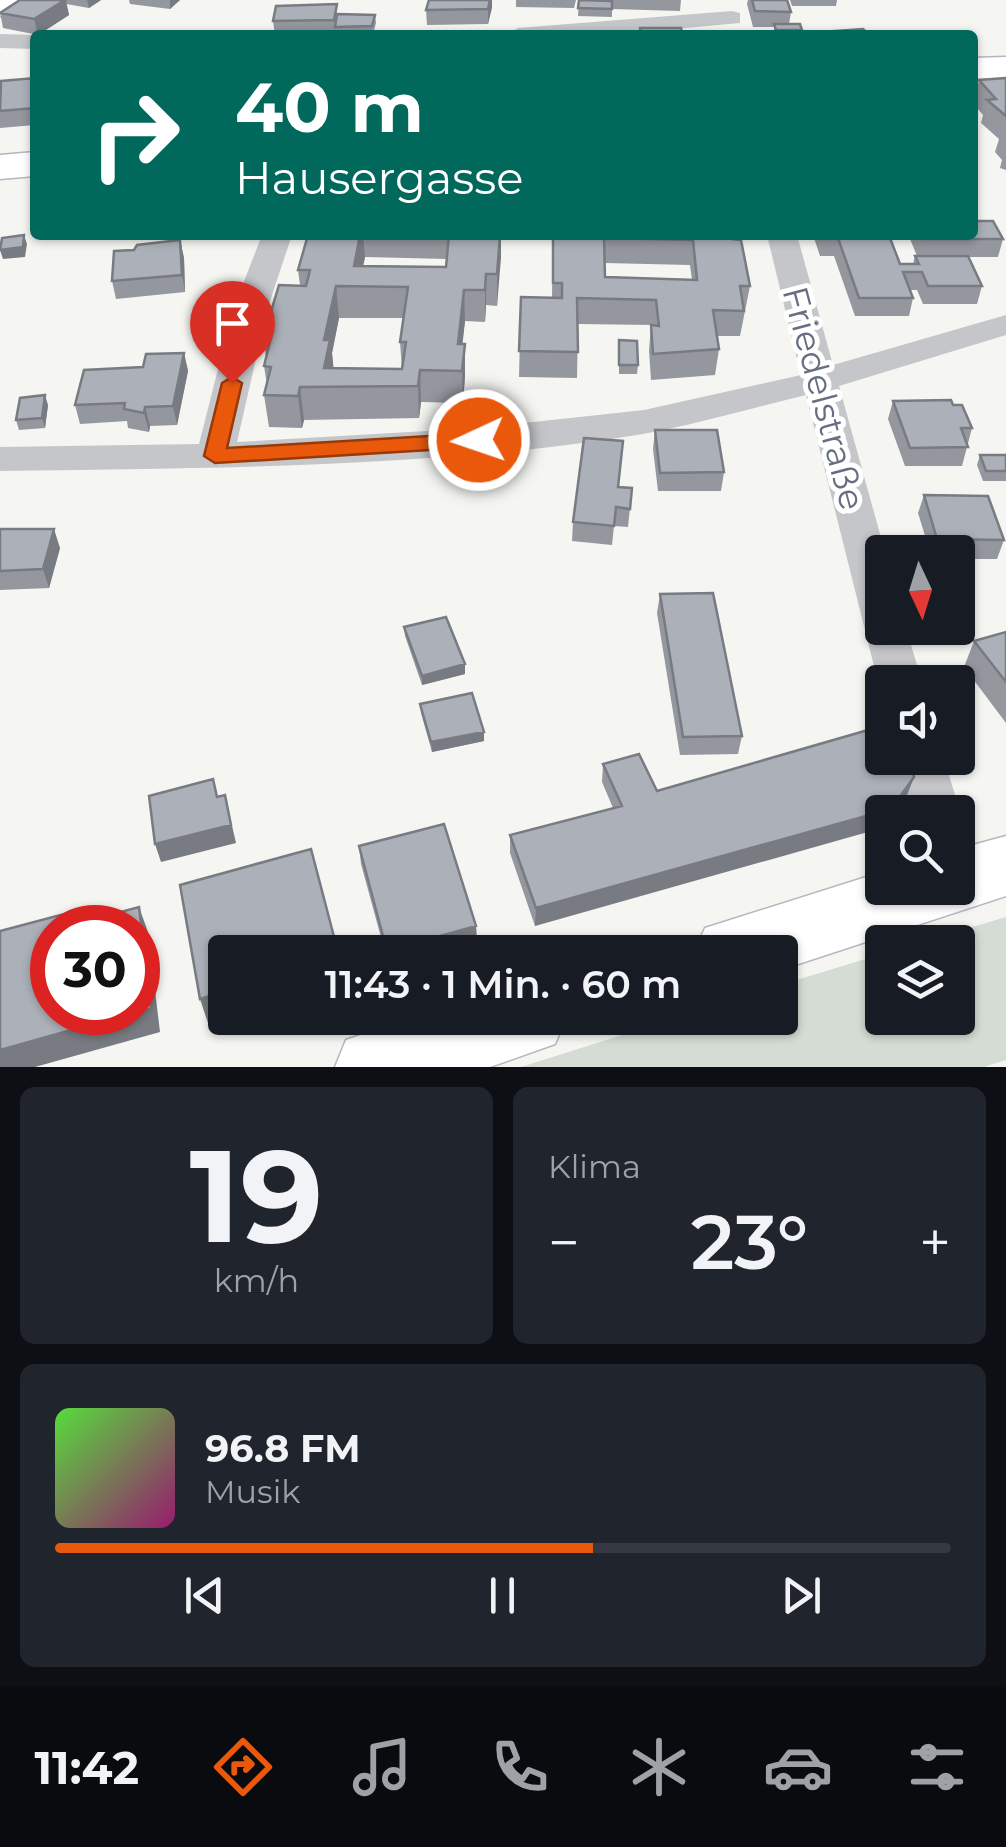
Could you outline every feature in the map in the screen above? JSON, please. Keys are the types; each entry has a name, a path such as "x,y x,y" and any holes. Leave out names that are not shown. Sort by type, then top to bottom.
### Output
{"main road":[{"path":"0,6 9,0"},
{"path":"978,69 1006,67"},
{"path":"978,87 1006,85"},
{"path":"0,147 30,144"},
{"path":"0,167 30,164"},
{"path":"975,875 1006,866"},
{"path":"785,935 879,905"},
{"path":"374,1067 475,1035"}],"street":[{"path":"581,30 731,18"},
{"path":"0,41 30,42"},
{"path":"215,456 250,310 276,240"},
{"name":"Friedelstraße","path":"783,240 865,556"},
{"path":"0,459 215,456 479,440 644,422 817,382 938,342 1006,326"}],"shaded area":[{"path":"1006,917 1006,1060 984,1067 521,1067 622,1035 798,1035 798,980 865,959 865,1035 975,1035 975,926"}],"building":[{"path":"20,0 65,0 34,19 0,13"},
{"path":"429,0 490,0 488,9 426,10"},
{"path":"579,0 612,1 612,9 578,8"},
{"path":"752,0 787,0 791,12 755,11"},
{"path":"337,4 334,20 273,21 276,6"},
{"path":"337,14 375,15 372,26 335,27"},
{"path":"774,24 800,24 802,30 776,30"},
{"path":"640,28 682,30 640,30"},
{"path":"30,78 30,108 0,111 1,81"},
{"path":"1006,78 1006,116 987,100 996,99 979,80"},
{"path":"978,221 993,221 1003,239 978,239"},
{"path":"24,235 23,247 0,250 2,238"},
{"path":"180,240 182,275 112,281 114,251"},
{"path":"307,240 359,240 354,266 446,267 449,240 500,240 497,274 486,274 485,290 464,290 458,344 465,344 462,371 420,370 418,386 300,387 298,396 264,395 271,367 264,366 271,338 263,338 279,285 306,286 310,270 298,270","holes":["336,286 408,287 400,342 406,342 402,369 324,368 330,340 324,340"]},
{"path":"553,240 604,240 605,277 697,280 693,240 741,240 750,286 740,286 744,311 713,310 719,349 653,354 651,325 659,326 656,300 577,298 578,352 519,351 521,297 562,298 562,283 553,283"},
{"path":"839,240 891,240 900,264 919,264 915,256 968,256 982,286 928,286 922,272 903,272 913,298 859,298"},
{"path":"619,340 637,341 638,365 619,365"},
{"path":"184,353 173,406 145,407 144,413 124,409 125,403 75,405 84,370 143,367 146,354"},
{"path":"45,395 42,418 16,420 20,398"},
{"path":"951,400 953,405 962,405 972,428 961,428 968,447 910,448 893,401"},
{"path":"655,430 717,430 724,472 660,473"},
{"path":"584,438 623,441 618,487 632,488 630,509 616,507 614,526 573,522"},
{"path":"980,455 1006,455 1006,471 986,471"},
{"path":"924,495 988,496 1004,540 975,540 975,535 936,535"},
{"path":"0,529 54,529 43,569 0,571"},
{"path":"713,593 742,736 683,737 660,594"},
{"path":"446,617 465,664 422,676 404,627"},
{"path":"1006,632 1006,682 975,642"},
{"path":"472,693 484,732 431,742 420,704"},
{"path":"865,731 865,775 914,777 901,795 865,795 865,816 536,908 510,835 622,806 603,764 639,754 657,791"},
{"path":"213,779 217,797 225,795 231,825 155,844 149,796"},
{"path":"444,824 476,926 444,935 383,935 359,846"},
{"path":"311,849 334,935 208,935 208,996 200,999 180,885"},
{"path":"30,923 30,1035 53,1035 0,1050 0,931"}],"route":[{"path":"232,383 215,456 479,440"}]}
